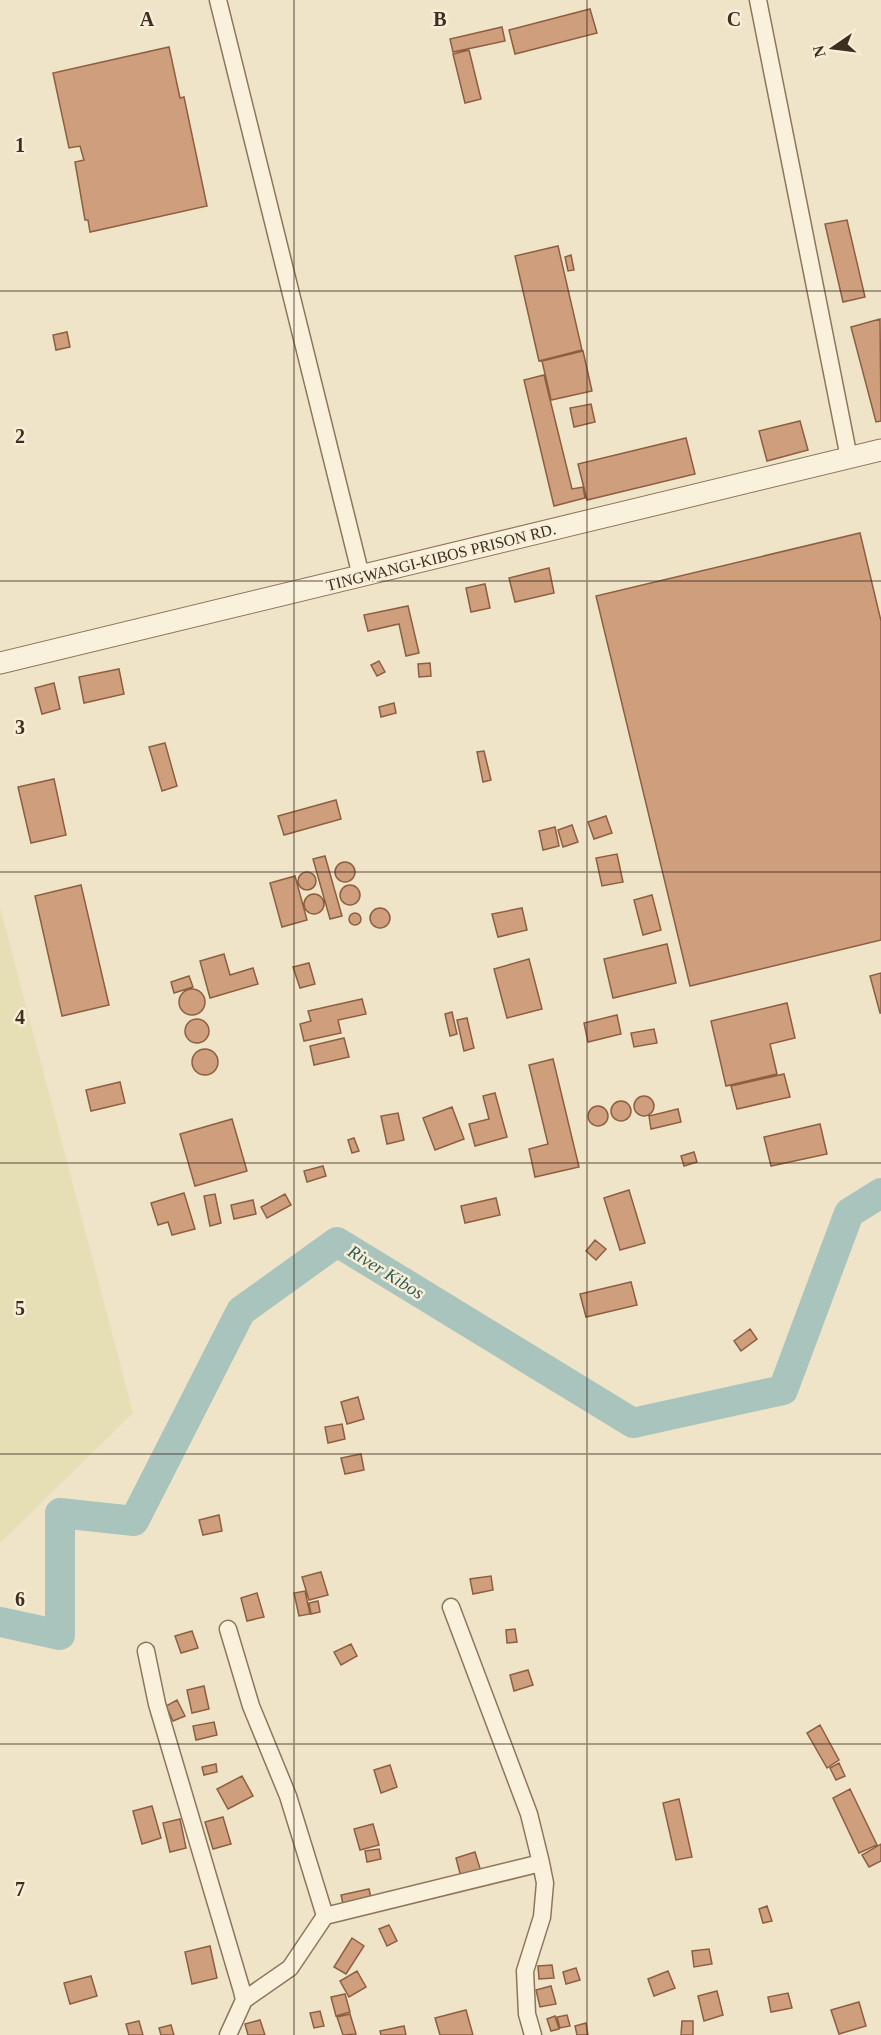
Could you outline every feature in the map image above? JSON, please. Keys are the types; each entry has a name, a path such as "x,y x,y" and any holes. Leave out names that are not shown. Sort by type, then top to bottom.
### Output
{"street":[{"path":"218,0 361,576"},
{"path":"758,0 849,458"},
{"name":"TINGWANGI-KIBOS PRISON RD.","path":"0,663 881,450"},
{"path":"451,1607 529,1814 545,1883 542,1917 525,1971 526,2014 533,2035"},
{"path":"228,1629 252,1707 288,1796 326,1916"},
{"path":"146,1651 158,1704 182,1780 217,1912 244,2000"},
{"path":"228,2035 244,2000 290,1968 326,1916 541,1863"}],"shaded area":[{"path":"0,907 133,1413 0,1543"}],"building":[{"path":"590,9 597,33 515,54 509,30"},
{"path":"502,27 505,41 453,52 450,39"},
{"path":"169,47 180,98 184,97 207,206 90,232 88,220 85,220 75,162 84,160 80,146 69,148 53,73"},
{"path":"469,50 481,99 465,103 453,54"},
{"path":"847,220 865,297 843,302 825,224"},
{"path":"558,246 582,350 539,361 515,256"},
{"path":"571,255 574,270 568,271 565,257"},
{"path":"880,319 881,421 876,422 851,327"},
{"path":"67,332 70,347 56,350 53,335"},
{"path":"583,351 592,391 551,400 542,361"},
{"path":"544,375 572,489 583,487 585,498 554,506 524,380"},
{"path":"591,404 595,422 574,427 570,408"},
{"path":"800,421 808,450 767,461 759,431"},
{"path":"686,438 695,474 587,500 578,464"},
{"path":"860,533 881,621 881,940 690,986 596,596"},
{"path":"549,568 554,593 515,602 509,578"},
{"path":"485,584 490,608 471,612 466,588"},
{"path":"408,606 419,653 406,656 399,624 368,631 364,615"},
{"path":"379,661 385,672 377,676 371,665"},
{"path":"430,663 431,676 419,677 418,664"},
{"path":"119,669 124,694 84,703 79,677"},
{"path":"54,683 60,709 42,714 35,688"},
{"path":"394,703 396,713 381,717 379,707"},
{"path":"165,743 177,786 162,791 149,747"},
{"path":"484,751 491,780 483,782 477,752"},
{"path":"54,779 66,835 31,843 18,787"},
{"path":"336,800 341,819 284,835 278,816"},
{"path":"606,816 612,833 594,839 588,822"},
{"path":"572,825 578,842 563,847 558,830"},
{"path":"555,827 559,846 543,850 539,831"},
{"path":"617,854 623,882 602,886 596,858"},
{"path":"325,856 342,916 330,919 313,859"},
{"path":"345,862 352,865 355,872 352,879 345,882 338,879 335,872 338,865"},
{"path":"303,872 311,872 316,877 314,888 303,890 298,885 298,877"},
{"path":"295,876 307,920 282,927 270,883"},
{"path":"81,885 109,1005 62,1016 35,896"},
{"path":"350,885 357,888 360,895 357,902 350,905 343,902 340,895 343,888"},
{"path":"314,894 321,897 324,904 321,911 314,914 307,911 304,904 307,897"},
{"path":"652,895 661,930 643,935 634,900"},
{"path":"380,908 387,911 390,918 387,925 380,928 373,925 370,918 373,911"},
{"path":"522,908 527,930 498,937 492,914"},
{"path":"357,913 361,919 357,925 353,925 349,917"},
{"path":"667,944 676,983 613,998 604,959"},
{"path":"224,954 230,975 253,968 258,984 210,998 200,961"},
{"path":"529,959 542,1009 507,1018 494,969"},
{"path":"309,963 315,984 300,988 293,967"},
{"path":"881,973 881,1013 880,1013 870,976"},
{"path":"189,976 193,987 174,993 171,982"},
{"path":"192,989 201,993 205,1002 201,1011 192,1015 183,1011 179,1002 183,993"},
{"path":"362,999 366,1014 338,1020 341,1033 304,1041 300,1024 311,1021 308,1011"},
{"path":"787,1003 795,1038 770,1044 777,1074 726,1086 711,1021"},
{"path":"452,1012 457,1034 450,1036 445,1014"},
{"path":"617,1015 621,1034 588,1042 584,1023"},
{"path":"467,1018 474,1048 464,1051 457,1020"},
{"path":"197,1019 206,1022 209,1031 206,1040 197,1043 188,1040 185,1031 188,1022"},
{"path":"654,1029 657,1043 634,1047 631,1033"},
{"path":"344,1038 349,1057 314,1065 310,1046"},
{"path":"205,1049 214,1053 218,1062 214,1071 205,1075 196,1071 192,1062 196,1053"},
{"path":"553,1059 579,1167 535,1177 529,1149 548,1144 529,1065"},
{"path":"784,1074 790,1097 737,1109 731,1086"},
{"path":"120,1082 125,1103 91,1111 86,1090"},
{"path":"495,1093 507,1137 475,1146 469,1124 489,1119 483,1096"},
{"path":"644,1096 651,1099 654,1106 651,1113 644,1116 637,1113 634,1106 637,1099"},
{"path":"621,1101 628,1104 631,1111 628,1118 621,1121 614,1118 611,1111 614,1104"},
{"path":"594,1106 602,1106 608,1112 608,1120 602,1126 594,1126 588,1120 588,1112"},
{"path":"452,1107 464,1139 435,1150 423,1118"},
{"path":"678,1109 681,1122 651,1129 649,1116"},
{"path":"398,1113 404,1140 387,1144 381,1116"},
{"path":"232,1119 247,1171 195,1186 180,1134"},
{"path":"820,1124 827,1154 771,1166 764,1137"},
{"path":"354,1138 359,1151 352,1153 348,1140"},
{"path":"694,1152 697,1162 684,1166 681,1156"},
{"path":"323,1166 326,1176 307,1182 304,1171"},
{"path":"629,1190 645,1243 620,1250 604,1198"},
{"path":"184,1193 195,1229 172,1235 168,1222 158,1225 151,1203"},
{"path":"215,1194 221,1223 210,1226 204,1196"},
{"path":"285,1194 291,1205 267,1218 261,1207"},
{"path":"496,1198 500,1215 465,1223 461,1206"},
{"path":"253,1200 256,1214 234,1219 231,1205"},
{"path":"595,1240 606,1249 596,1260 586,1251"},
{"path":"631,1282 637,1305 586,1317 580,1294"},
{"path":"750,1329 757,1339 741,1351 734,1341"},
{"path":"358,1397 364,1419 347,1424 341,1402"},
{"path":"342,1424 345,1439 328,1443 325,1427"},
{"path":"361,1454 364,1470 345,1474 341,1458"},
{"path":"219,1515 222,1531 203,1535 199,1520"},
{"path":"321,1572 328,1595 309,1600 302,1577"},
{"path":"491,1576 493,1590 473,1594 470,1579"},
{"path":"305,1591 310,1614 299,1616 294,1593"},
{"path":"257,1593 264,1617 247,1621 241,1598"},
{"path":"318,1601 320,1612 311,1614 309,1603"},
{"path":"515,1629 517,1642 507,1643 506,1630"},
{"path":"192,1631 198,1648 181,1653 175,1636"},
{"path":"351,1644 357,1656 341,1665 334,1652"},
{"path":"528,1670 533,1685 514,1691 510,1675"},
{"path":"204,1686 209,1709 192,1713 187,1690"},
{"path":"177,1700 185,1716 173,1721 166,1706"},
{"path":"214,1722 217,1735 196,1740 193,1726"},
{"path":"820,1725 839,1760 827,1768 807,1733"},
{"path":"839,1763 845,1776 836,1780 830,1768"},
{"path":"216,1764 217,1772 204,1775 202,1767"},
{"path":"390,1765 397,1787 381,1793 374,1770"},
{"path":"242,1776 253,1796 228,1809 217,1789"},
{"path":"850,1789 877,1845 859,1853 833,1798"},
{"path":"679,1799 692,1857 676,1860 663,1803"},
{"path":"152,1806 161,1838 142,1844 133,1811"},
{"path":"223,1817 231,1844 213,1849 205,1822"},
{"path":"180,1819 186,1848 170,1852 163,1823"},
{"path":"373,1824 379,1845 360,1850 354,1829"},
{"path":"881,1844 881,1861 869,1867 862,1855"},
{"path":"379,1849 381,1859 367,1862 365,1851"},
{"path":"475,1852 482,1875 462,1881 456,1858"},
{"path":"369,1889 372,1902 344,1908 341,1895"},
{"path":"767,1906 772,1921 763,1923 759,1909"},
{"path":"389,1925 397,1941 387,1946 379,1929"},
{"path":"352,1938 364,1946 346,1974 334,1967"},
{"path":"210,1946 217,1978 192,1984 185,1952"},
{"path":"709,1949 712,1964 694,1967 692,1951"},
{"path":"552,1965 554,1978 539,1979 538,1966"},
{"path":"576,1968 580,1980 566,1984 563,1972"},
{"path":"357,1971 366,1987 349,1997 340,1981"},
{"path":"668,1971 675,1988 654,1996 648,1979"},
{"path":"91,1976 97,1996 70,2004 64,1983"},
{"path":"551,1986 556,2004 540,2007 536,1990"},
{"path":"717,1991 723,2015 704,2021 698,1996"},
{"path":"788,1993 792,2008 771,2012 768,1997"},
{"path":"345,1994 350,2012 336,2016 331,1997"},
{"path":"859,2002 866,2026 839,2034 831,2010"},
{"path":"466,2010 473,2035 440,2035 435,2018"},
{"path":"320,2011 324,2026 314,2028 310,2013"},
{"path":"350,2014 356,2034 343,2035 337,2017"},
{"path":"567,2015 570,2026 560,2028 557,2017"},
{"path":"555,2016 559,2029 551,2031 547,2019"},
{"path":"260,2020 265,2035 248,2035 245,2024"},
{"path":"139,2021 143,2035 129,2035 126,2024"},
{"path":"682,2021 693,2021 693,2035 681,2035"},
{"path":"586,2023 588,2035 577,2035 575,2026"},
{"path":"171,2025 174,2035 161,2035 159,2028"},
{"path":"404,2026 406,2035 381,2035 380,2031"}],"waterway":[{"name":"River Kibos","path":"0,1622 60,1635 60,1513 134,1521 241,1311 337,1242 633,1423 783,1390 849,1213 881,1193"}]}
